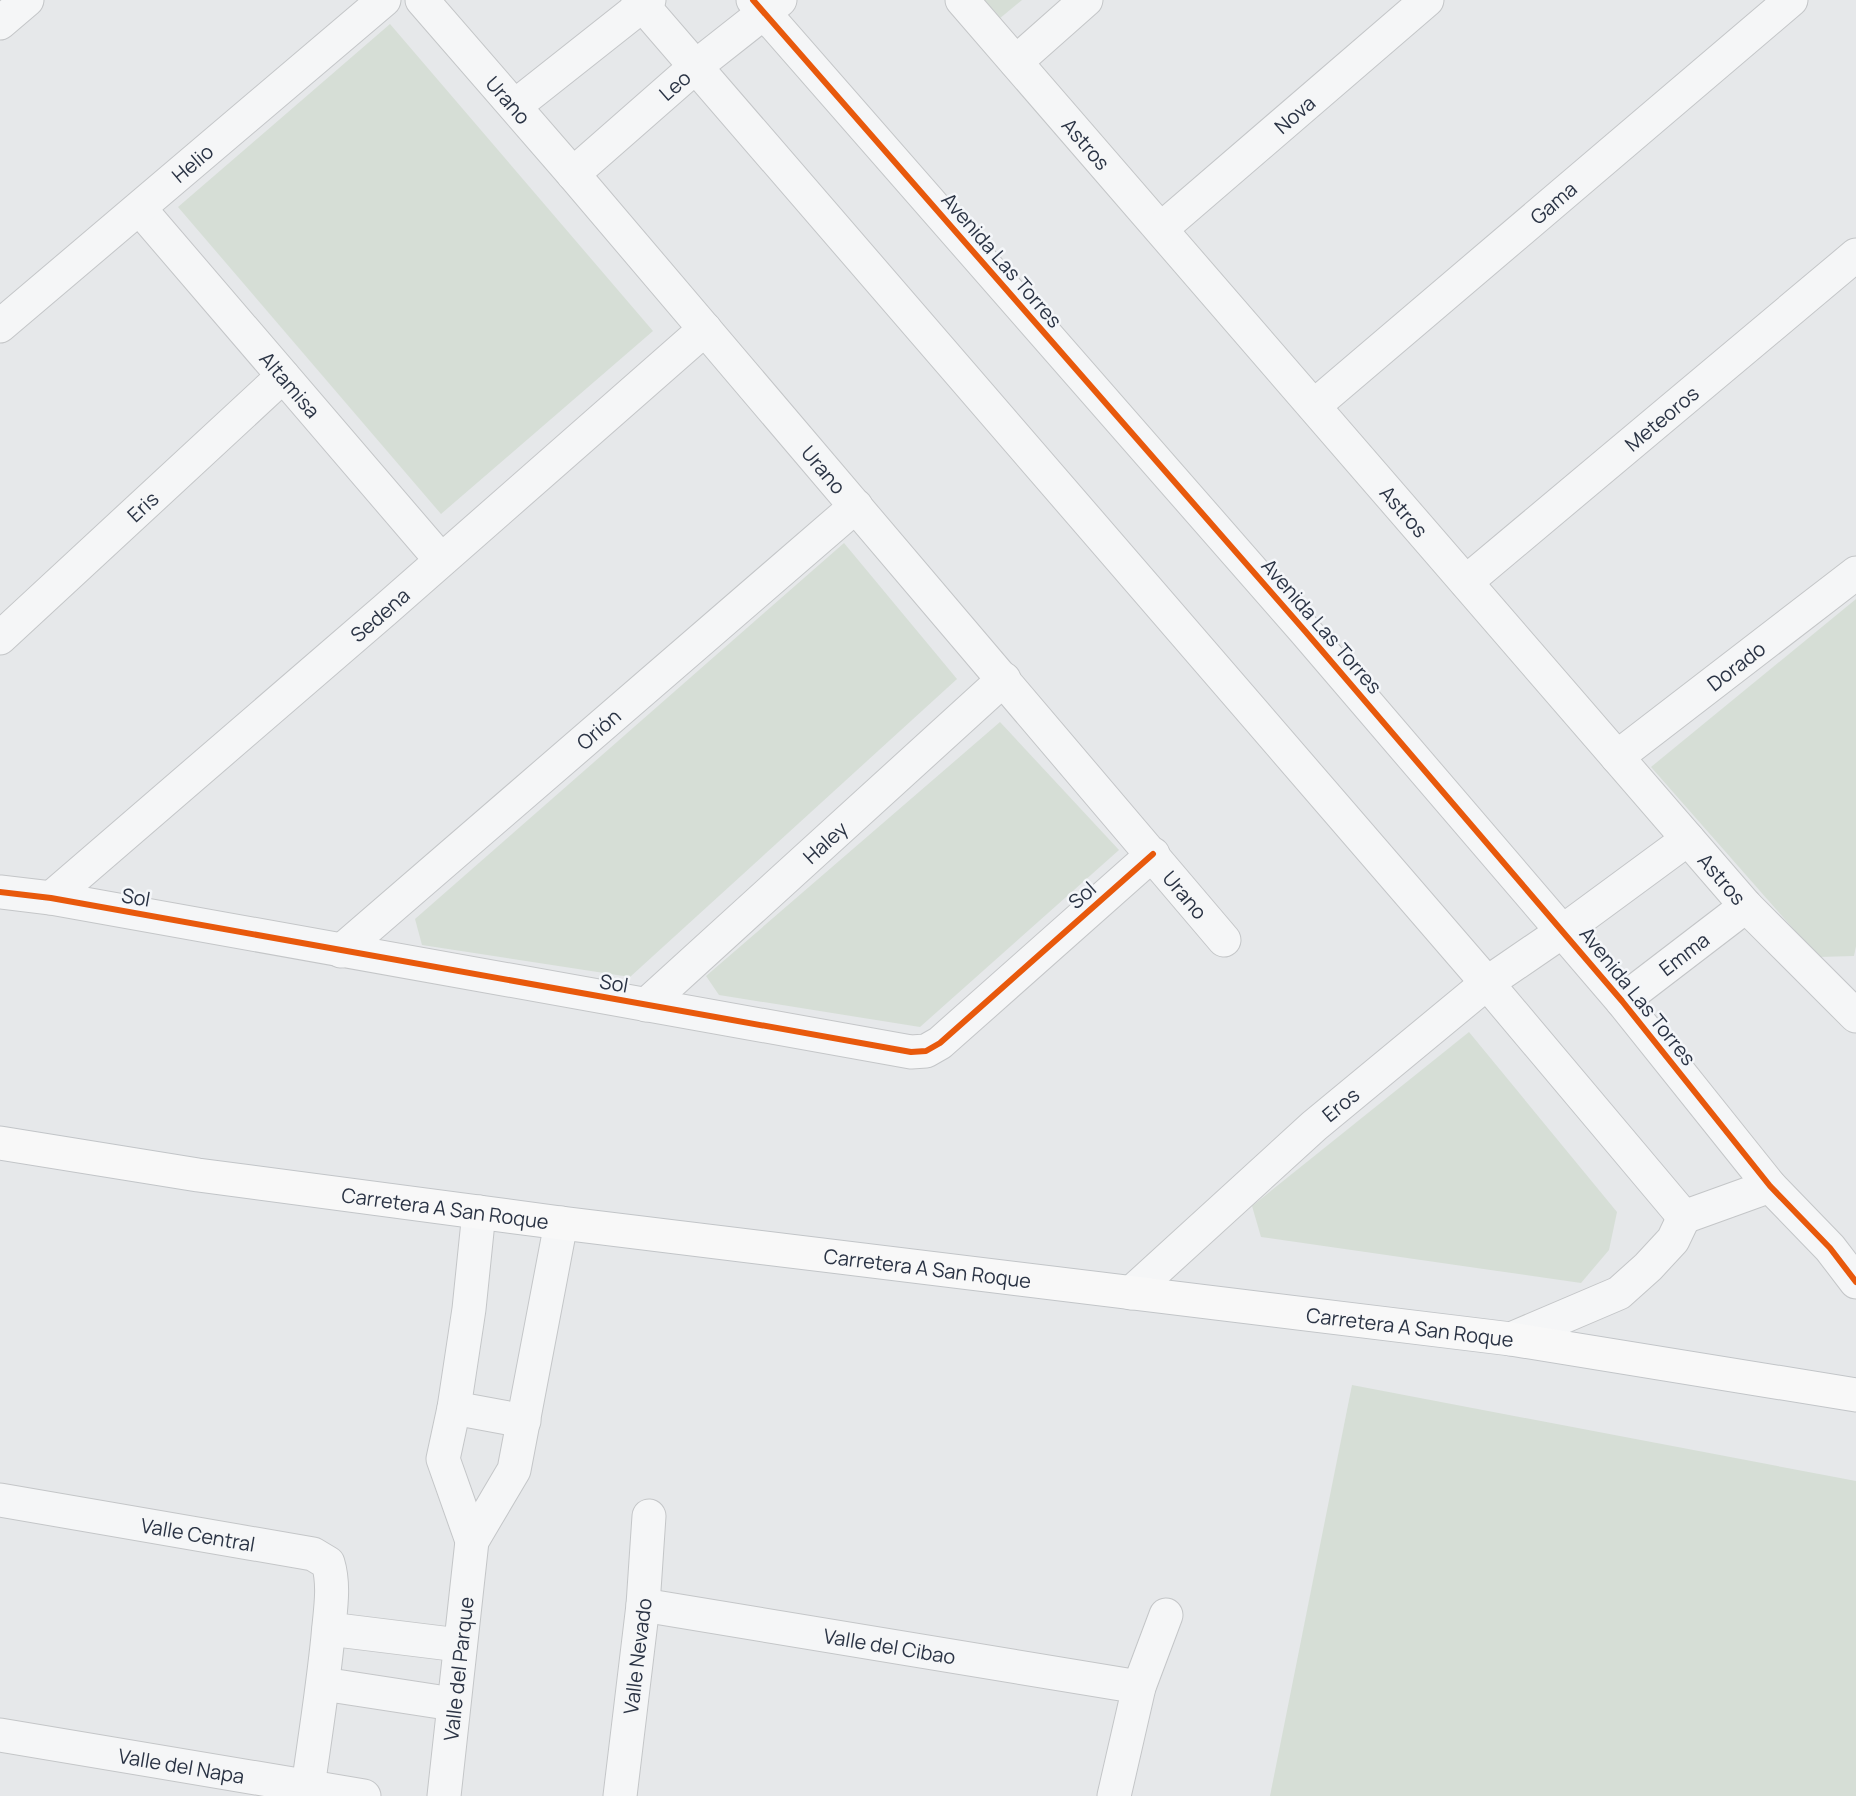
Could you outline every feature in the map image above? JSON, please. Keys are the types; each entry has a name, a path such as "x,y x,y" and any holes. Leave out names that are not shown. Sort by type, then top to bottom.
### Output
{"main road":[{"name":"Carretera A San Roque","path":"0,1143 198,1175 561,1223 1511,1339 1856,1395"}],"street":[{"path":"0,23 27,0"},
{"name":"Helio","path":"0,326 384,0"},
{"name":"Urano","path":"422,0 1004,679 1224,940"},
{"name":"Astros","path":"962,0 1746,906 1856,1016"},
{"path":"1016,62 1086,0"},
{"name":"Nova","path":"1161,229 1427,0"},
{"name":"Gama","path":"1314,406 1791,0"},
{"path":"515,106 643,2 694,68 1487,983 1684,1217"},
{"name":"Leo","path":"573,174 766,4"},
{"name":"Avenida Las Torres","path":"766,4 1563,931 1770,1186 1830,1248 1856,1282"},
{"name":"Altamisa","path":"140,209 441,560"},
{"name":"Meteoros","path":"1466,582 1856,255"},
{"name":"Sedena","path":"51,898 705,329"},
{"name":"Eris","path":"0,638 283,376"},
{"name":"Orión","path":"341,951 856,506"},
{"name":"Dorado","path":"1617,757 1856,573"},
{"name":"Haley","path":"646,1005 1004,679"},
{"path":"1563,931 1688,839"},
{"name":"Sol","path":"0,892 51,898 898,1051 926,1051 940,1043 1153,854"},
{"name":"Emma","path":"1622,1001 1746,906"},
{"name":"Eros","path":"1131,1293 1314,1126 1487,983 1563,931"},
{"path":"1511,1339 1619,1293 1673,1240 1684,1217 1770,1186"},
{"name":"Valle del Parque","path":"472,1542 443,1459 454,1408 469,1310 479,1212"},
{"name":"Valle del Parque","path":"444,1796 472,1542 514,1470 561,1223"},
{"path":"454,1408 524,1421"},
{"name":"Valle Central","path":"0,1500 313,1554 328,1563 332,1578 329,1629 308,1787"},
{"name":"Valle Nevado","path":"620,1796 643,1605 649,1516"},
{"name":"Valle del Cibao","path":"643,1605 1138,1688"},
{"path":"1114,1796 1138,1688 1166,1615"},
{"path":"329,1629 459,1645"},
{"path":"323,1684 453,1704"},
{"name":"Valle del Napa","path":"0,1735 364,1796"}],"shaded area":[{"path":"984,0 1022,0 999,19"},
{"path":"390,24 653,331 441,514 178,207"},
{"path":"844,543 957,679 630,977 422,945 415,919"},
{"path":"1856,599 1856,946 1854,956 1818,957 1651,767"},
{"path":"1000,722 1119,850 920,1027 719,995 706,976"},
{"path":"1469,1032 1617,1212 1609,1250 1581,1283 1261,1237 1252,1206"},
{"path":"1352,1385 1856,1481 1856,1796 1270,1796"}],"cycle path":[{"path":"753,0 1305,631 1622,1001 1770,1186 1830,1248 1856,1282"},
{"path":"0,892 51,898 911,1052 926,1051 940,1043 1153,854"}]}
